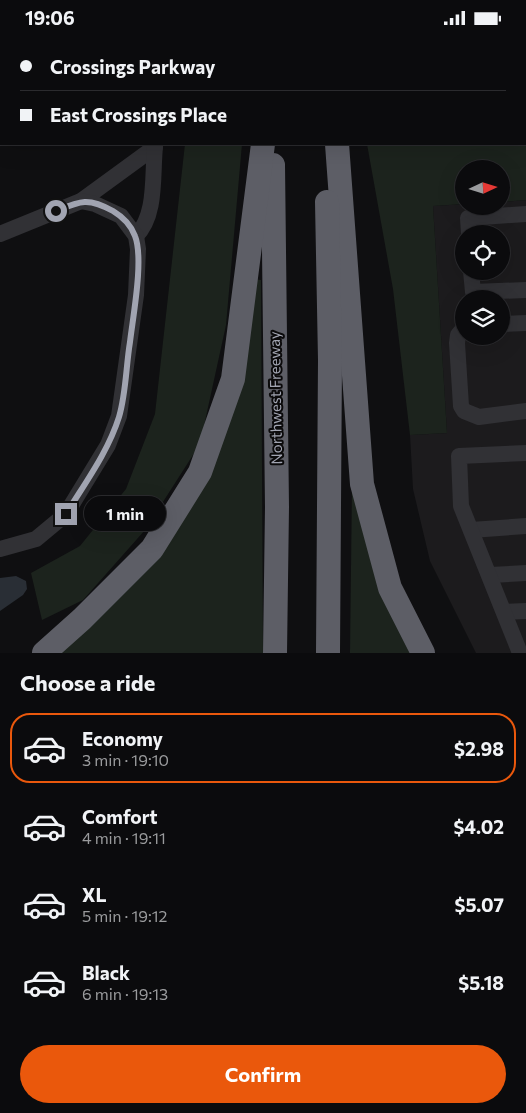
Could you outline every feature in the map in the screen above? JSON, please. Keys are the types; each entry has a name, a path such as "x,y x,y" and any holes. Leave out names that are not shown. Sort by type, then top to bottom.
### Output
{"highway":[{"path":"44,653 82,619 152,549 200,472 233,379 264,145"},
{"name":"Northwest Freeway","path":"272,145 278,507 275,653"},
{"path":"325,145 330,360 328,653"},
{"path":"337,145 362,484 390,588 423,653"}],"street":[{"path":"0,234 81,201 155,147 149,217 145,227 136,236"},
{"path":"0,549 36,539 66,514 108,445 119,416 136,295 138,249 136,236 121,216 95,203 81,201"},
{"path":"468,225 468,218 526,214"},
{"path":"472,280 473,292 526,290"},
{"path":"510,324 526,323"},
{"path":"457,345 461,405 464,411 479,417 526,411"},
{"path":"520,653 461,506 459,456 526,453"},
{"path":"471,529 526,526"},
{"path":"490,575 526,573"},
{"path":"504,612 526,611"}],"shaded area":[{"path":"185,145 242,145 226,325 200,444 145,530 83,600 42,620 31,573 80,546 126,489 155,414"},
{"path":"367,145 526,145 526,200 510,201 510,160 455,160 455,205 433,206 447,433 410,435 393,289"},
{"path":"526,200 526,653 476,653 430,561 413,489 410,435 447,433 433,206 455,205 455,215 510,215 510,201"},
{"path":"254,279 261,280 263,653 57,653 170,536"},
{"path":"352,485 414,653 350,653"},
{"path":"16,576 26,581 27,589 23,595 0,611 0,578"}],"route":[{"path":"56,211 81,201 95,203 108,209 121,216 130,226 136,236 138,249 136,295 119,416 108,445 66,514"}]}
